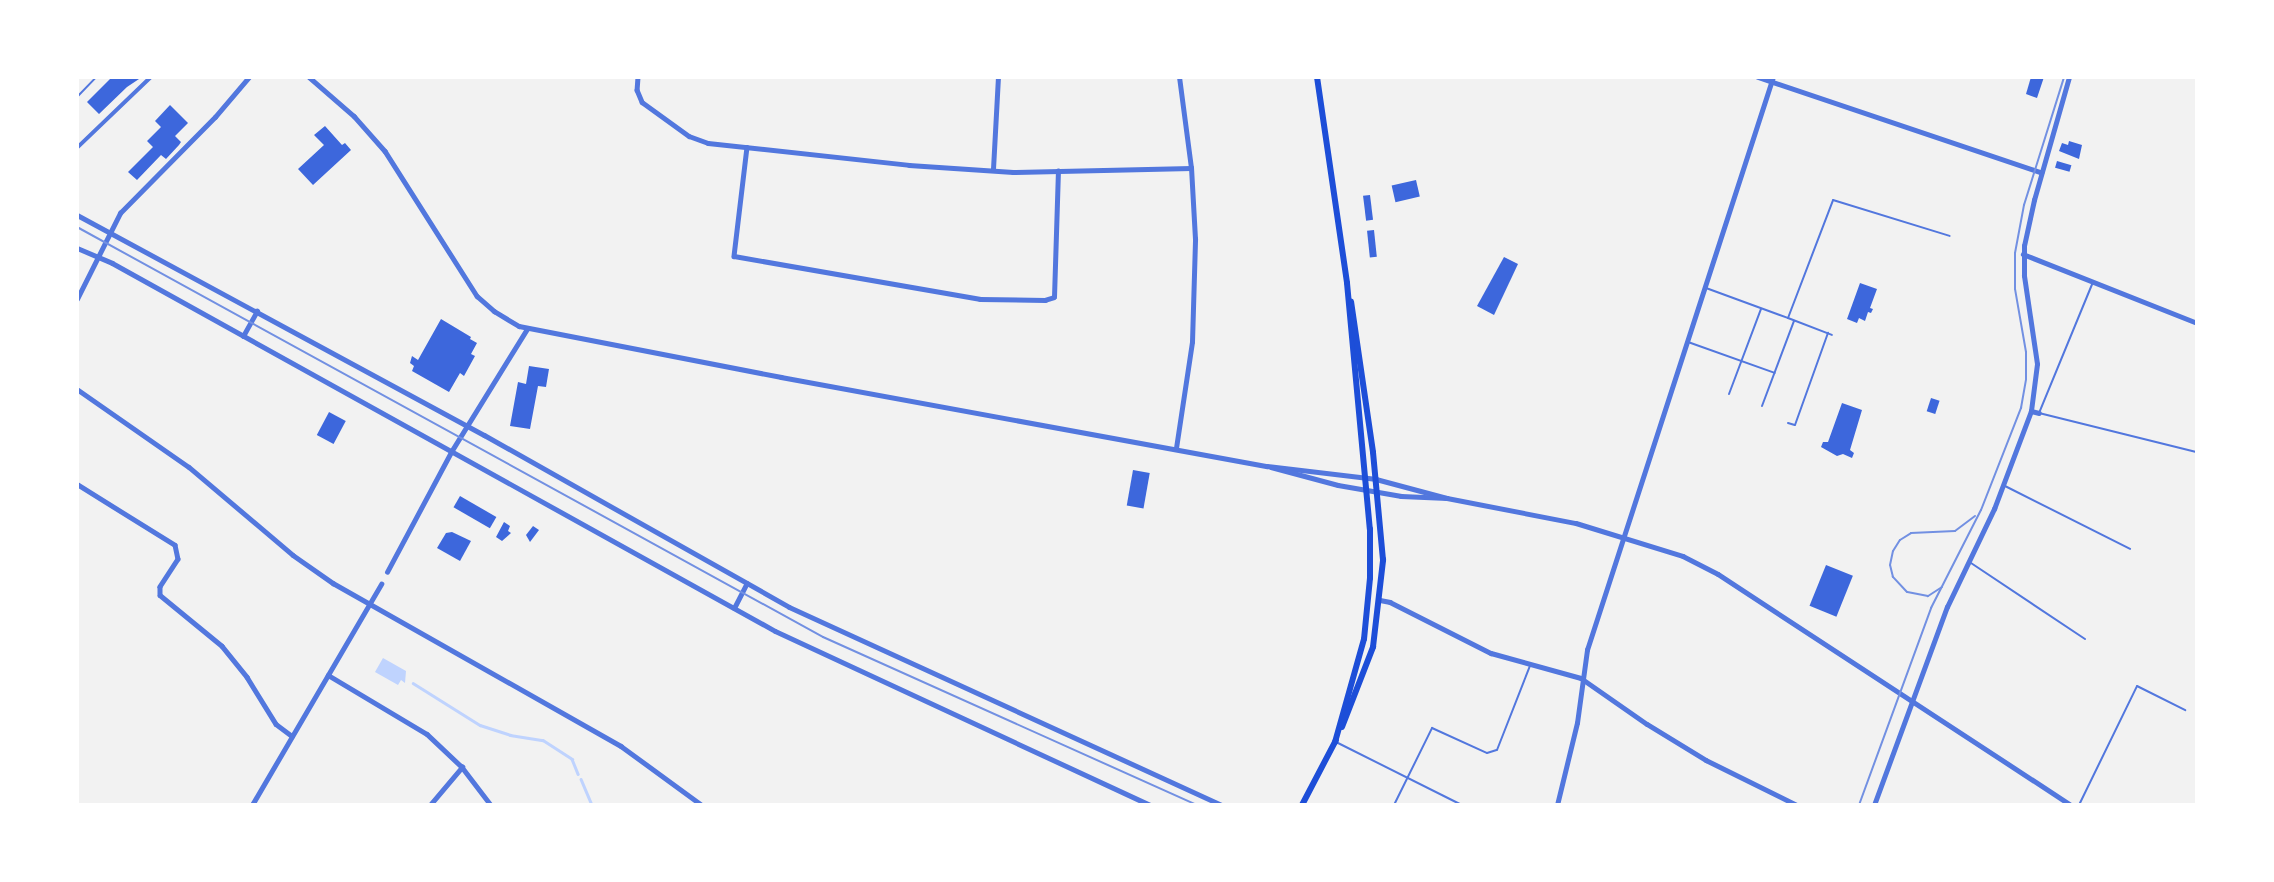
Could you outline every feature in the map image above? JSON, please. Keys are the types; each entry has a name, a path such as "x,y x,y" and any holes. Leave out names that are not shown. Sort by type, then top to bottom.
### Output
{"main road":[{"path":"1302,805 1335,742 1369,663 1380,600 1383,561 1378,492 1317,77"},
{"path":"1335,742 1357,667 1366,622 1370,551 1369,513 1364,489 1347,283"}],"street":[{"path":"77,148 150,77"},
{"path":"77,299 120,213 215,117 249,77"},
{"path":"309,77 354,116 384,150 477,296 507,320 527,329 1267,466 1376,479 1447,498 1625,536 1708,568 2071,805"},
{"path":"638,77 637,90 642,102 689,136 708,142 909,165 1058,171 1191,168"},
{"path":"993,169 998,77"},
{"path":"1175,449 1194,318 1195,239 1191,168 1179,77"},
{"path":"1758,77 1772,79 2041,172"},
{"path":"1874,805 1947,607 1970,563 2004,485 2031,411 2036,385 2036,348 2023,254 2041,172 2069,77"},
{"path":"1557,805 1577,723 1581,678 1587,650 1772,79"},
{"path":"747,147 734,256 980,299 1052,299 1057,289 1058,171"},
{"path":"77,215 112,231 747,583 849,636 1221,805"},
{"path":"77,248 99,257 734,608 844,665 1150,805"},
{"path":"2023,254 2197,323"},
{"path":"243,336 257,311"},
{"path":"387,572 451,452 527,329"},
{"path":"77,389 189,467 293,555 369,604 621,746 702,805"},
{"path":"2031,411 2039,413"},
{"path":"1267,466 1303,478 1378,492 1447,498"},
{"path":"77,484 174,545 178,559 160,587 160,595 222,646 247,677 276,724 292,736"},
{"path":"734,608 747,583"},
{"path":"252,805 381,584"},
{"path":"1380,600 1491,653 1581,678 1647,724 1706,760 1797,805"},
{"path":"328,674 427,734 462,767 491,805"},
{"path":"430,805 462,767"}],"lane":[{"path":"77,97 96,77"},
{"path":"1788,318 1833,200 1950,236"},
{"path":"2093,281 2039,413 2197,452"},
{"path":"1705,288 1832,335"},
{"path":"1729,394 1761,308"},
{"path":"1762,406 1794,321"},
{"path":"1788,423 1795,425 1828,333"},
{"path":"1687,342 1774,373"},
{"path":"2004,485 2130,549"},
{"path":"1970,563 2085,639"},
{"path":"2002,584 2005,580"},
{"path":"1394,805 1432,728 1488,753 1497,750 1530,666"},
{"path":"2079,805 2137,686 2185,710"},
{"path":"1335,742 1460,804"}],"water":[{"path":"383,658 406,671 405,683 401,680 398,685 375,672"}],"building":[{"path":"112,77 142,77 127,87 99,114 87,102"},
{"path":"2031,77 2044,77 2037,98 2026,94"},
{"path":"170,105 188,123 175,136 181,142 166,159 161,155 137,180 128,172 153,147 147,141 161,127 155,121"},
{"path":"325,126 342,145 345,143 351,150 313,185 298,169 324,145 314,135"},
{"path":"2069,141 2082,145 2079,159 2059,151 2062,143 2068,145"},
{"path":"2057,161 2071,165 2069,172 2055,168"},
{"path":"1416,180 1420,197 1395,202 1392,186"},
{"path":"1370,195 1373,220 1366,221 1363,196"},
{"path":"1374,230 1377,257 1370,258 1367,231"},
{"path":"1504,257 1518,264 1494,315 1477,306"},
{"path":"1860,283 1877,289 1870,308 1873,309 1871,313 1868,312 1865,321 1859,318 1857,323 1847,319"},
{"path":"441,319 477,343 471,354 475,356 464,376 460,373 449,392 412,371 414,366 410,363 412,356 418,360"},
{"path":"529,366 549,369 546,387 538,386 530,429 510,426 518,382 526,384"},
{"path":"1931,398 1940,401 1935,414 1927,411"},
{"path":"1842,403 1862,410 1850,450 1854,453 1852,458 1843,454 1837,456 1821,447 1823,442 1828,442"},
{"path":"329,412 346,421 334,444 317,435"},
{"path":"1133,470 1150,473 1143,508 1127,505"},
{"path":"460,496 496,517 490,528 454,507"},
{"path":"504,522 510,526 508,531 511,533 502,541 496,537"},
{"path":"533,526 539,530 530,542 526,535"},
{"path":"452,532 471,541 460,561 437,548 446,533"},
{"path":"1826,565 1853,576 1836,617 1810,606"}],"waterway":[{"path":"413,683 480,725 510,735 543,740 572,759 578,774"},
{"path":"581,779 592,805"}],"tram line":[{"path":"1859,805 1931,608 1981,510 2021,408 2026,379 2026,352 2015,289 2015,253 2024,205 2064,77"},
{"path":"77,227 823,637 1196,805"},
{"path":"1942,587 1928,596 1907,592 1893,577 1890,565 1893,551 1900,540 1911,533 1955,531 1975,516"}]}
